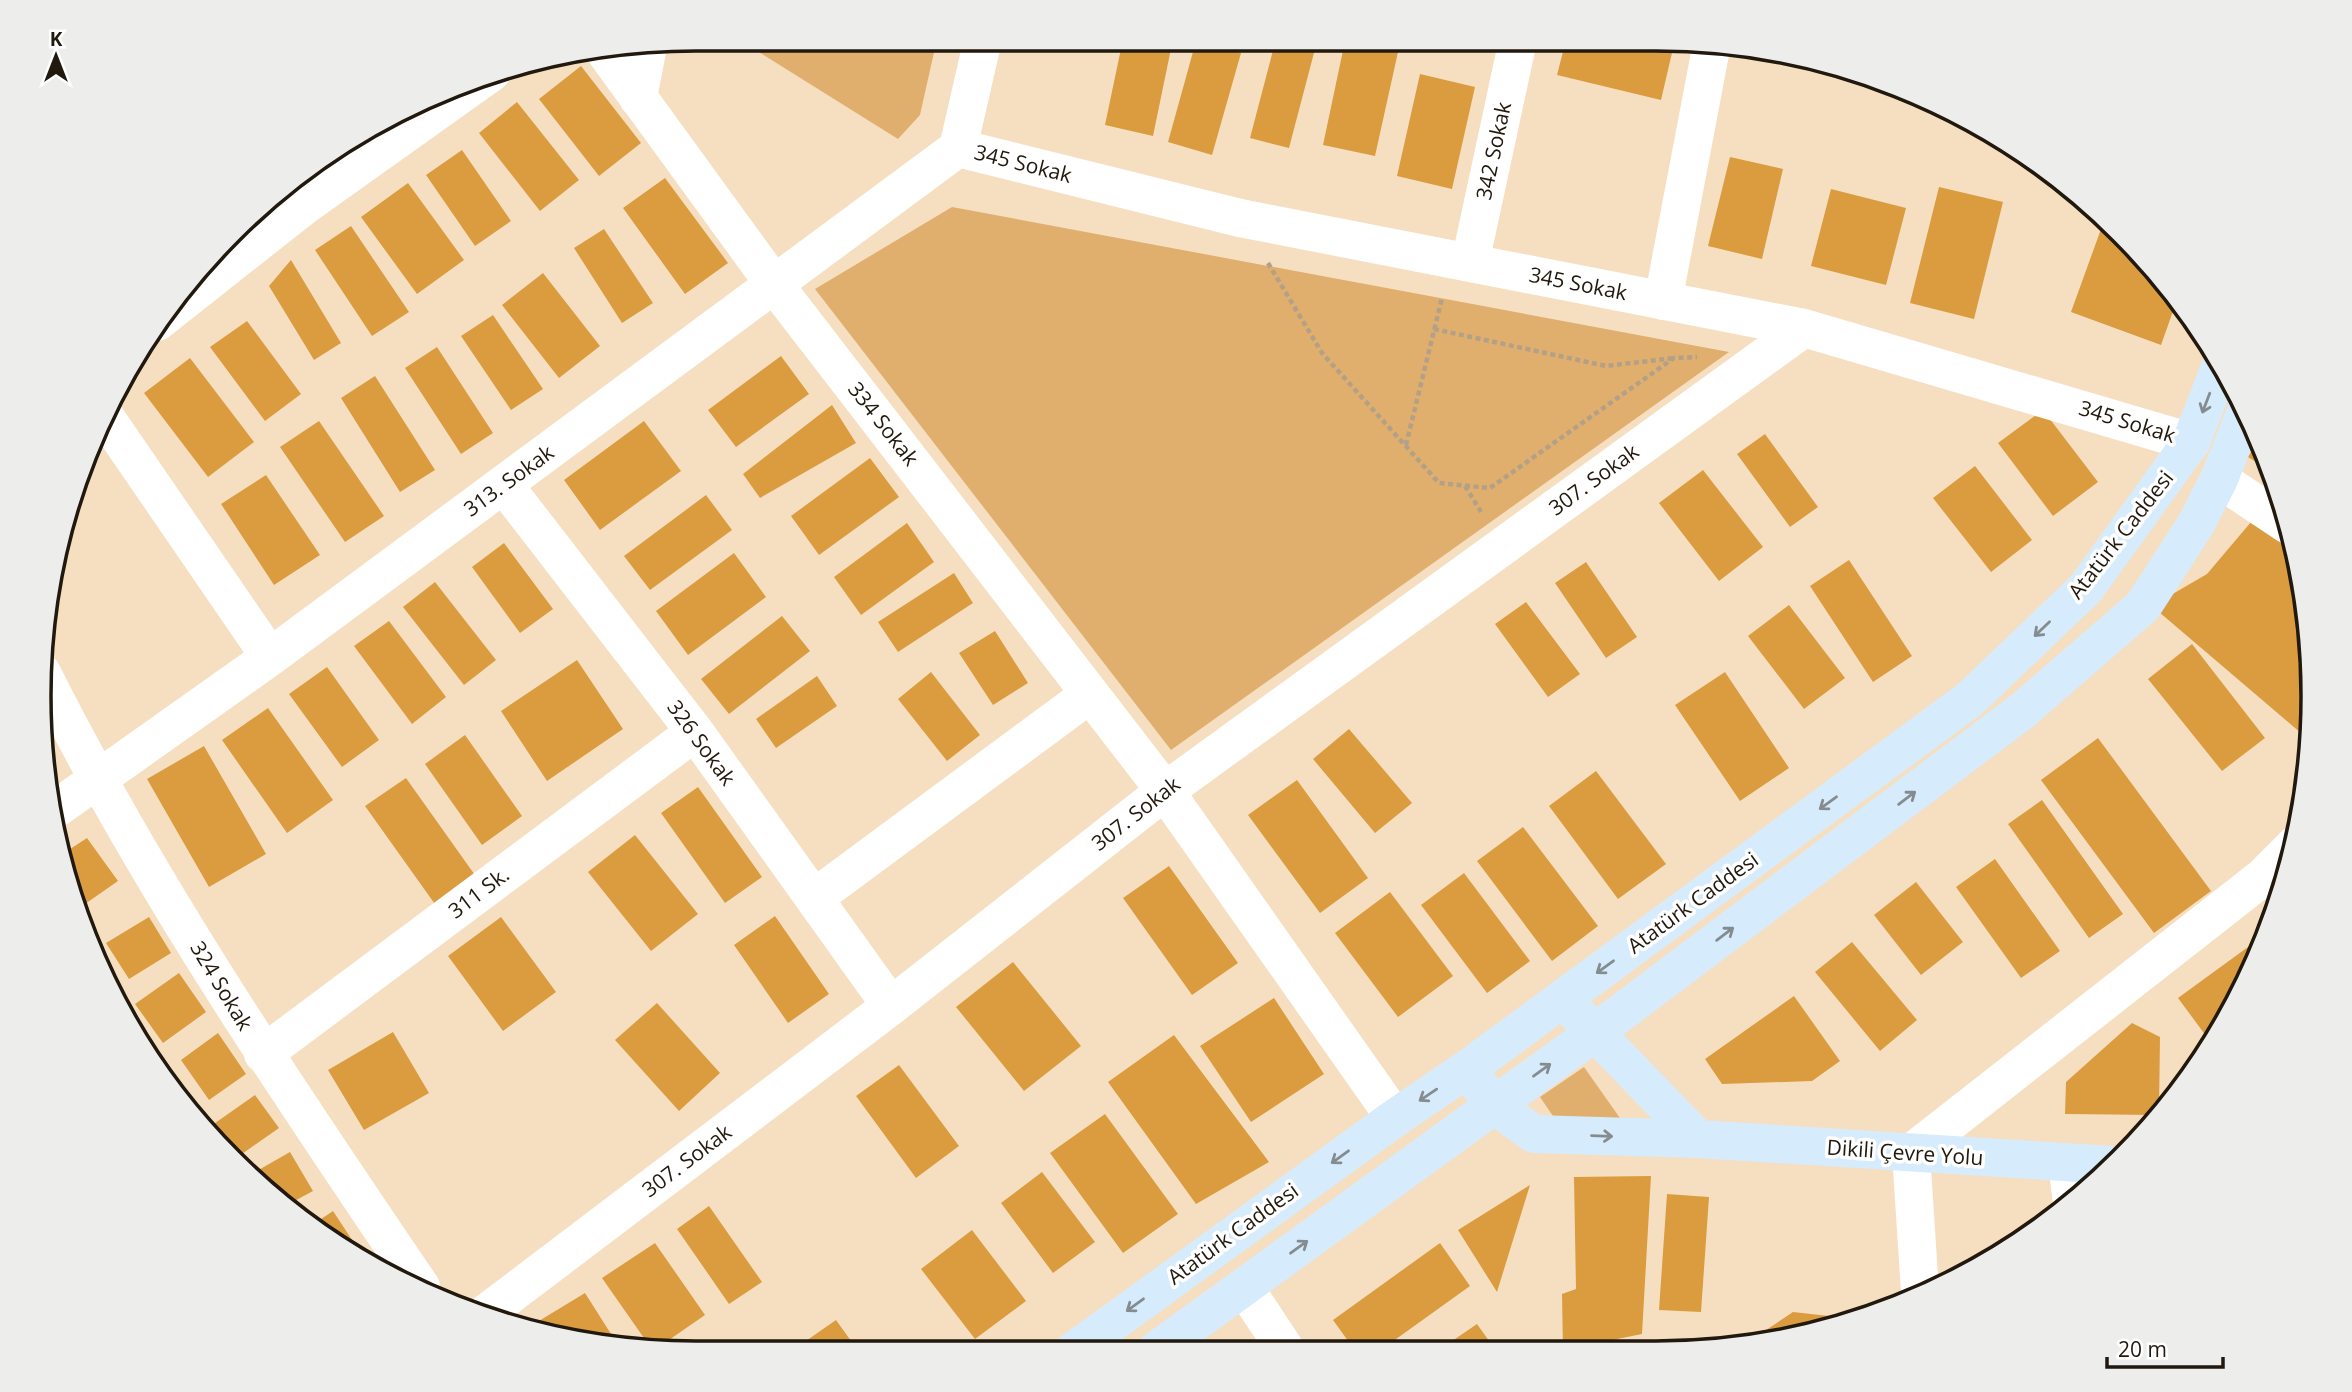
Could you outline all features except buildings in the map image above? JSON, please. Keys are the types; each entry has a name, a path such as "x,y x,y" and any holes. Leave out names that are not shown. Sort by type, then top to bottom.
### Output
{"main road":[{"name":"Atatürk Caddesi","path":"1087,1341 1467,1069 1970,699 2085,588 2191,442 2217,376"},
{"name":"Atatürk Caddesi","path":"1169,1341 1594,1033 2022,711 2143,606 2196,524 2219,479 2241,424"},
{"path":"1563,998 1698,1139"},
{"name":"Dikili Çevre Yolu","path":"1467,1069 1494,1105 1534,1134 1698,1139 2099,1164"}],"street":[{"path":"958,148 980,51"},
{"name":"342 Sokak","path":"1461,261 1515,51"},
{"path":"638,98 647,53"},
{"path":"1663,301 1710,53"},
{"name":"334 Sokak","path":"609,57 774,284 1165,791 1395,1118"},
{"path":"206,277 296,194 442,103"},
{"name":"345 Sokak","path":"958,148 1240,218 1804,328 2191,442"},
{"name":"313. Sokak","path":"60,806 270,657 958,148"},
{"name":"307. Sokak","path":"493,1308 891,1006 1165,791 1804,328"},
{"path":"111,425 270,657"},
{"path":"2219,479 2275,516"},
{"name":"326 Sokak","path":"504,485 695,732 891,1006"},
{"name":"324 Sokak","path":"51,691 96,780 263,1054 414,1276"},
{"path":"814,898 1090,694"},
{"name":"311 Sk.","path":"263,1054 695,732"},
{"path":"1920,1285 1911,1153 2263,877 2280,860"},
{"path":"2067,1163 2070,1190"},
{"path":"1244,1287 1280,1341"}],"path":[{"path":"1240,218 1322,353 1439,483 1490,488 1674,358"},
{"path":"1406,446 1434,329 1461,261"},
{"path":"1434,329 1606,366 1701,357"}],"shaded area":[{"path":"757,51 934,51 920,115 898,139"},
{"path":"952,207 1729,352 1171,750 815,289"},
{"path":"1584,1067 1627,1128 1555,1119 1540,1097"}]}
